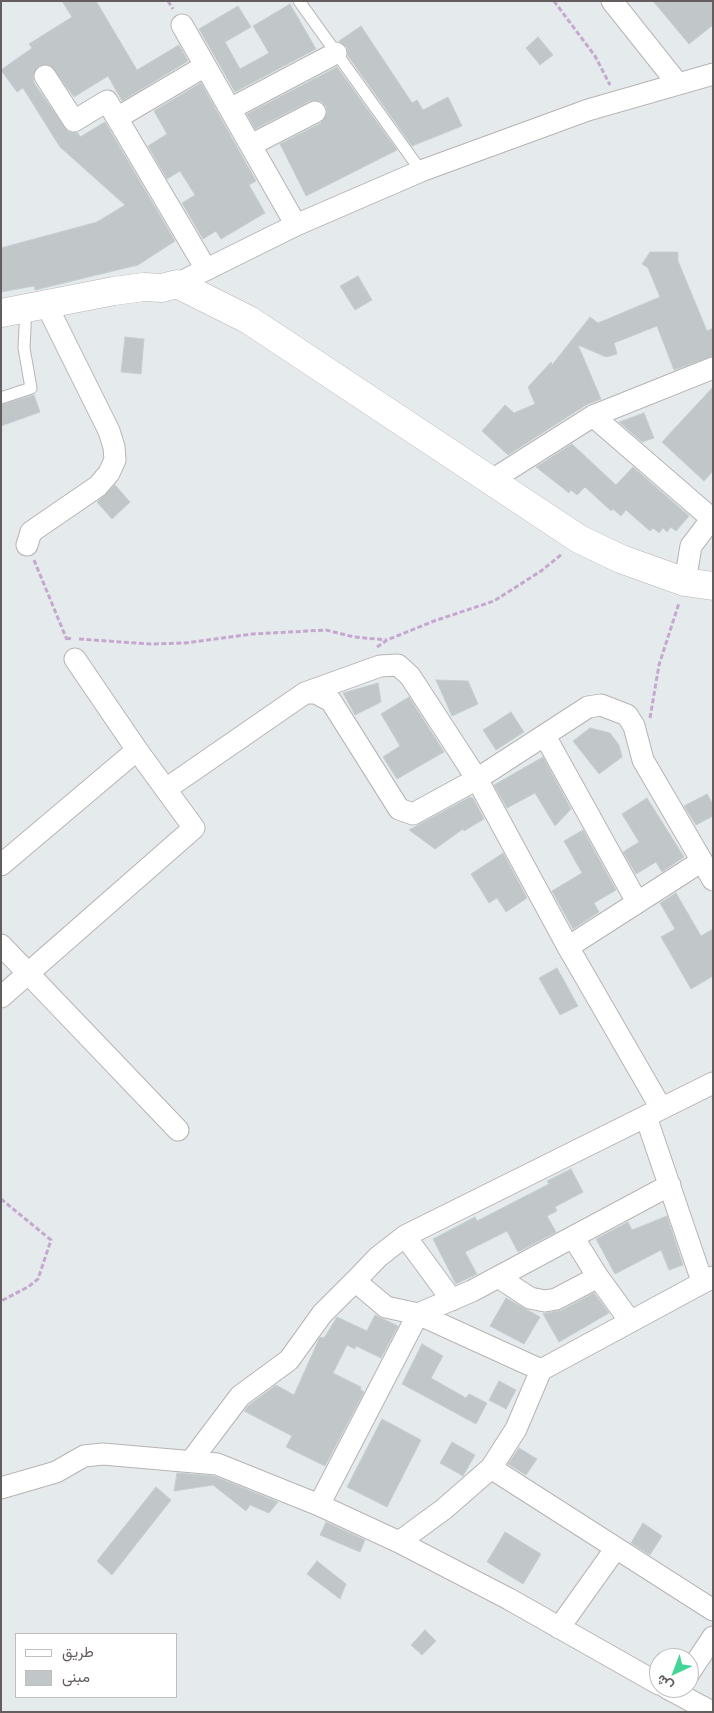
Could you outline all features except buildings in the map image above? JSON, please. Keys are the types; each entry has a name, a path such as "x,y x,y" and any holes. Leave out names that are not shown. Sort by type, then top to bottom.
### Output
{"main road":[{"path":"24,308 114,291 144,287 162,288 177,284 249,320 579,539 621,559 685,582 713,586"}],"street":[{"path":"612,1 678,84"},
{"path":"182,25 296,225"},
{"path":"230,109 336,53"},
{"path":"117,118 205,66"},
{"path":"177,284 296,225 421,171 618,101 713,74"},
{"path":"45,76 74,122 107,101 206,269"},
{"path":"251,145 315,112"},
{"path":"24,308 109,431 114,447 115,460 109,473 98,486 31,532 27,545"},
{"path":"492,480 593,416 713,368"},
{"path":"593,416 712,518 691,546 685,582"},
{"path":"1,997 194,828 137,750 76,659"},
{"path":"166,790 305,694 380,666 398,666 410,676 477,779 568,947 654,1112 670,1185 708,1279 540,1370 516,1429 491,1468 444,1509 399,1542"},
{"path":"305,694 316,693 331,701 399,809 413,814 422,811 477,779 588,707 601,705 627,715 634,726 643,760 713,880"},
{"path":"545,736 637,902"},
{"path":"1,864 137,750"},
{"path":"568,947 702,861"},
{"path":"1,945 178,1130"},
{"path":"191,1461 240,1396 289,1360 322,1314 378,1257 405,1236 713,1083"},
{"path":"319,1505 418,1314 452,1300 498,1277 670,1185"},
{"path":"405,1236 452,1300"},
{"path":"573,1237 598,1277 630,1321"},
{"path":"498,1277 530,1298 545,1301 556,1299 598,1277"},
{"path":"355,1281 386,1308 418,1314 540,1370"},
{"path":"1,1488 56,1472 84,1456 103,1454 217,1464 319,1505 399,1542 509,1599 649,1677"},
{"path":"491,1468 713,1610"},
{"path":"559,1628 616,1548"},
{"path":"699,1658 713,1637"},
{"path":"688,1698 712,1712"}],"lane":[{"path":"299,1 421,171"},
{"path":"1,398 31,388 24,348 24,308"}],"path":[{"path":"554,1 595,56 618,101"},
{"path":"370,651 387,640 434,621 494,601 542,572 579,539"},
{"path":"27,545 47,587 76,659"},
{"path":"649,725 659,664 685,582"},
{"path":"66,638 159,644 253,634 326,630 354,638 387,640"},
{"path":"1,1199 51,1240 38,1279 28,1287 1,1301"}]}
